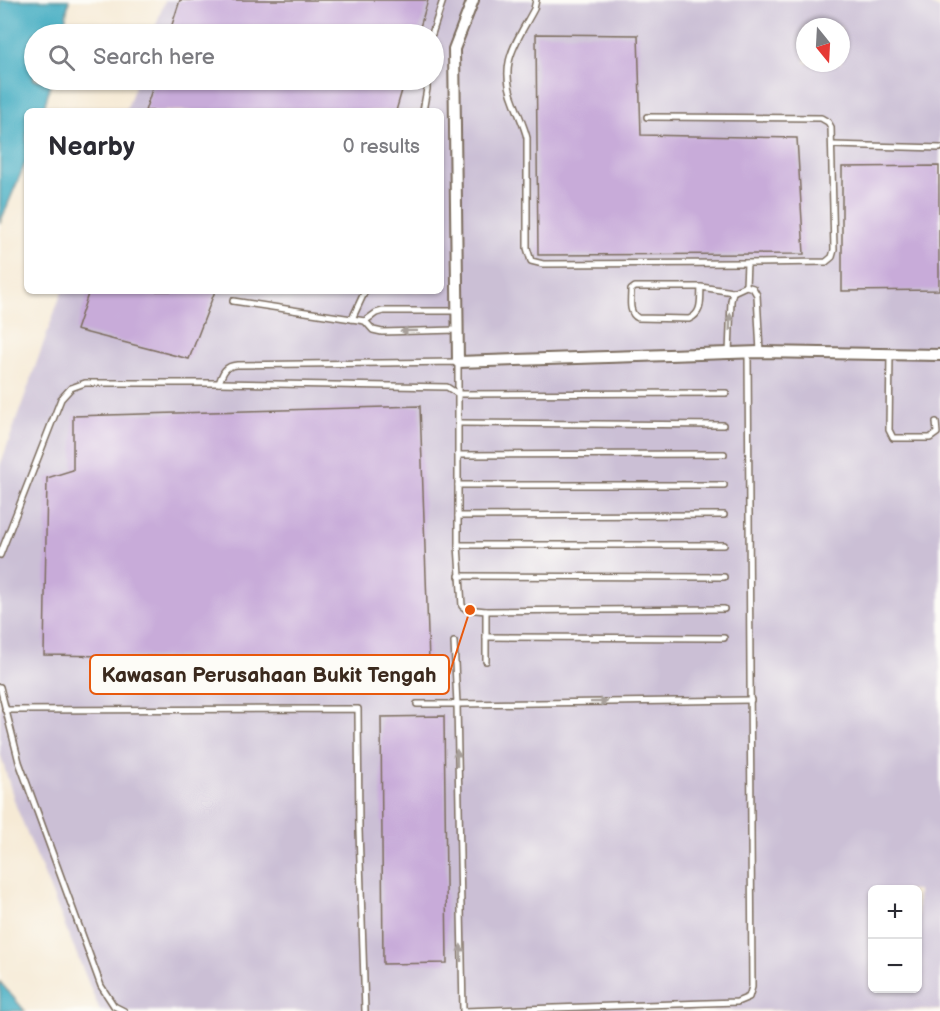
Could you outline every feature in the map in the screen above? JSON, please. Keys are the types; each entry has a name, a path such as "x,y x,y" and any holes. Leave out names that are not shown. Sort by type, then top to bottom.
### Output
{"street":[{"path":"473,0 454,48 458,362 759,352 940,355"}],"lane":[{"path":"435,24 443,0"},
{"path":"536,0 534,9 508,59 507,80 524,123 527,138 527,249 531,261 543,264 826,262 832,257 834,250 831,127 828,122 821,118 647,117"},
{"path":"424,108 427,90"},
{"path":"831,145 940,148"},
{"path":"746,286 747,263"},
{"path":"701,287 700,310 689,319 638,318 631,310 631,290 635,287 701,287 733,292 746,286 753,288 758,295 759,352"},
{"path":"454,642 463,1011 737,1002 748,997 752,987 751,700 738,353 731,301 733,292"},
{"path":"352,319 364,294"},
{"path":"233,302 365,321 373,330 382,332 458,330"},
{"path":"365,321 383,311 458,311"},
{"path":"890,354 889,430 893,438 930,438 937,433 936,422"},
{"path":"219,382 224,370 237,365 458,362 458,545 462,606 466,609 486,611 724,609"},
{"path":"0,555 61,399 71,388 85,383 219,382 447,387 458,394 726,393"},
{"path":"458,423 723,424"},
{"path":"458,455 724,454"},
{"path":"458,485 724,485"},
{"path":"458,516 724,515"},
{"path":"458,545 724,545"},
{"path":"459,576 724,577"},
{"path":"486,611 486,661"},
{"path":"486,638 724,638"},
{"path":"0,687 19,762 101,986 114,1006 124,1011"},
{"path":"417,704 751,700"},
{"path":"5,710 358,709 359,830 365,1011"}],"shaded area":[{"path":"165,0 920,0 940,9 940,1010 100,1011 16,806 0,753 0,466 61,294 444,294 444,108 127,108 133,90 444,90 444,24 157,24"}],"water":[{"path":"0,0 69,0 65,24 24,24 24,90 49,90 44,108 24,108 24,166 0,223"},
{"path":"0,982 25,1011 0,1011"}],"building":[{"path":"180,0 428,0 421,24 172,24"},
{"path":"536,34 638,35 641,135 797,138 804,254 538,255"},
{"path":"152,90 402,90 397,108 146,108"},
{"path":"939,166 939,290 842,291 842,167"},
{"path":"88,294 214,294 189,359 76,330"},
{"path":"420,406 430,690 388,692 384,660 44,655 47,478 73,470 73,416"},
{"path":"444,716 447,963 383,964 381,717"}],"place":[{"name":"Kawasan Perusahaan Bukit Tengah","path":"470,610"}]}
